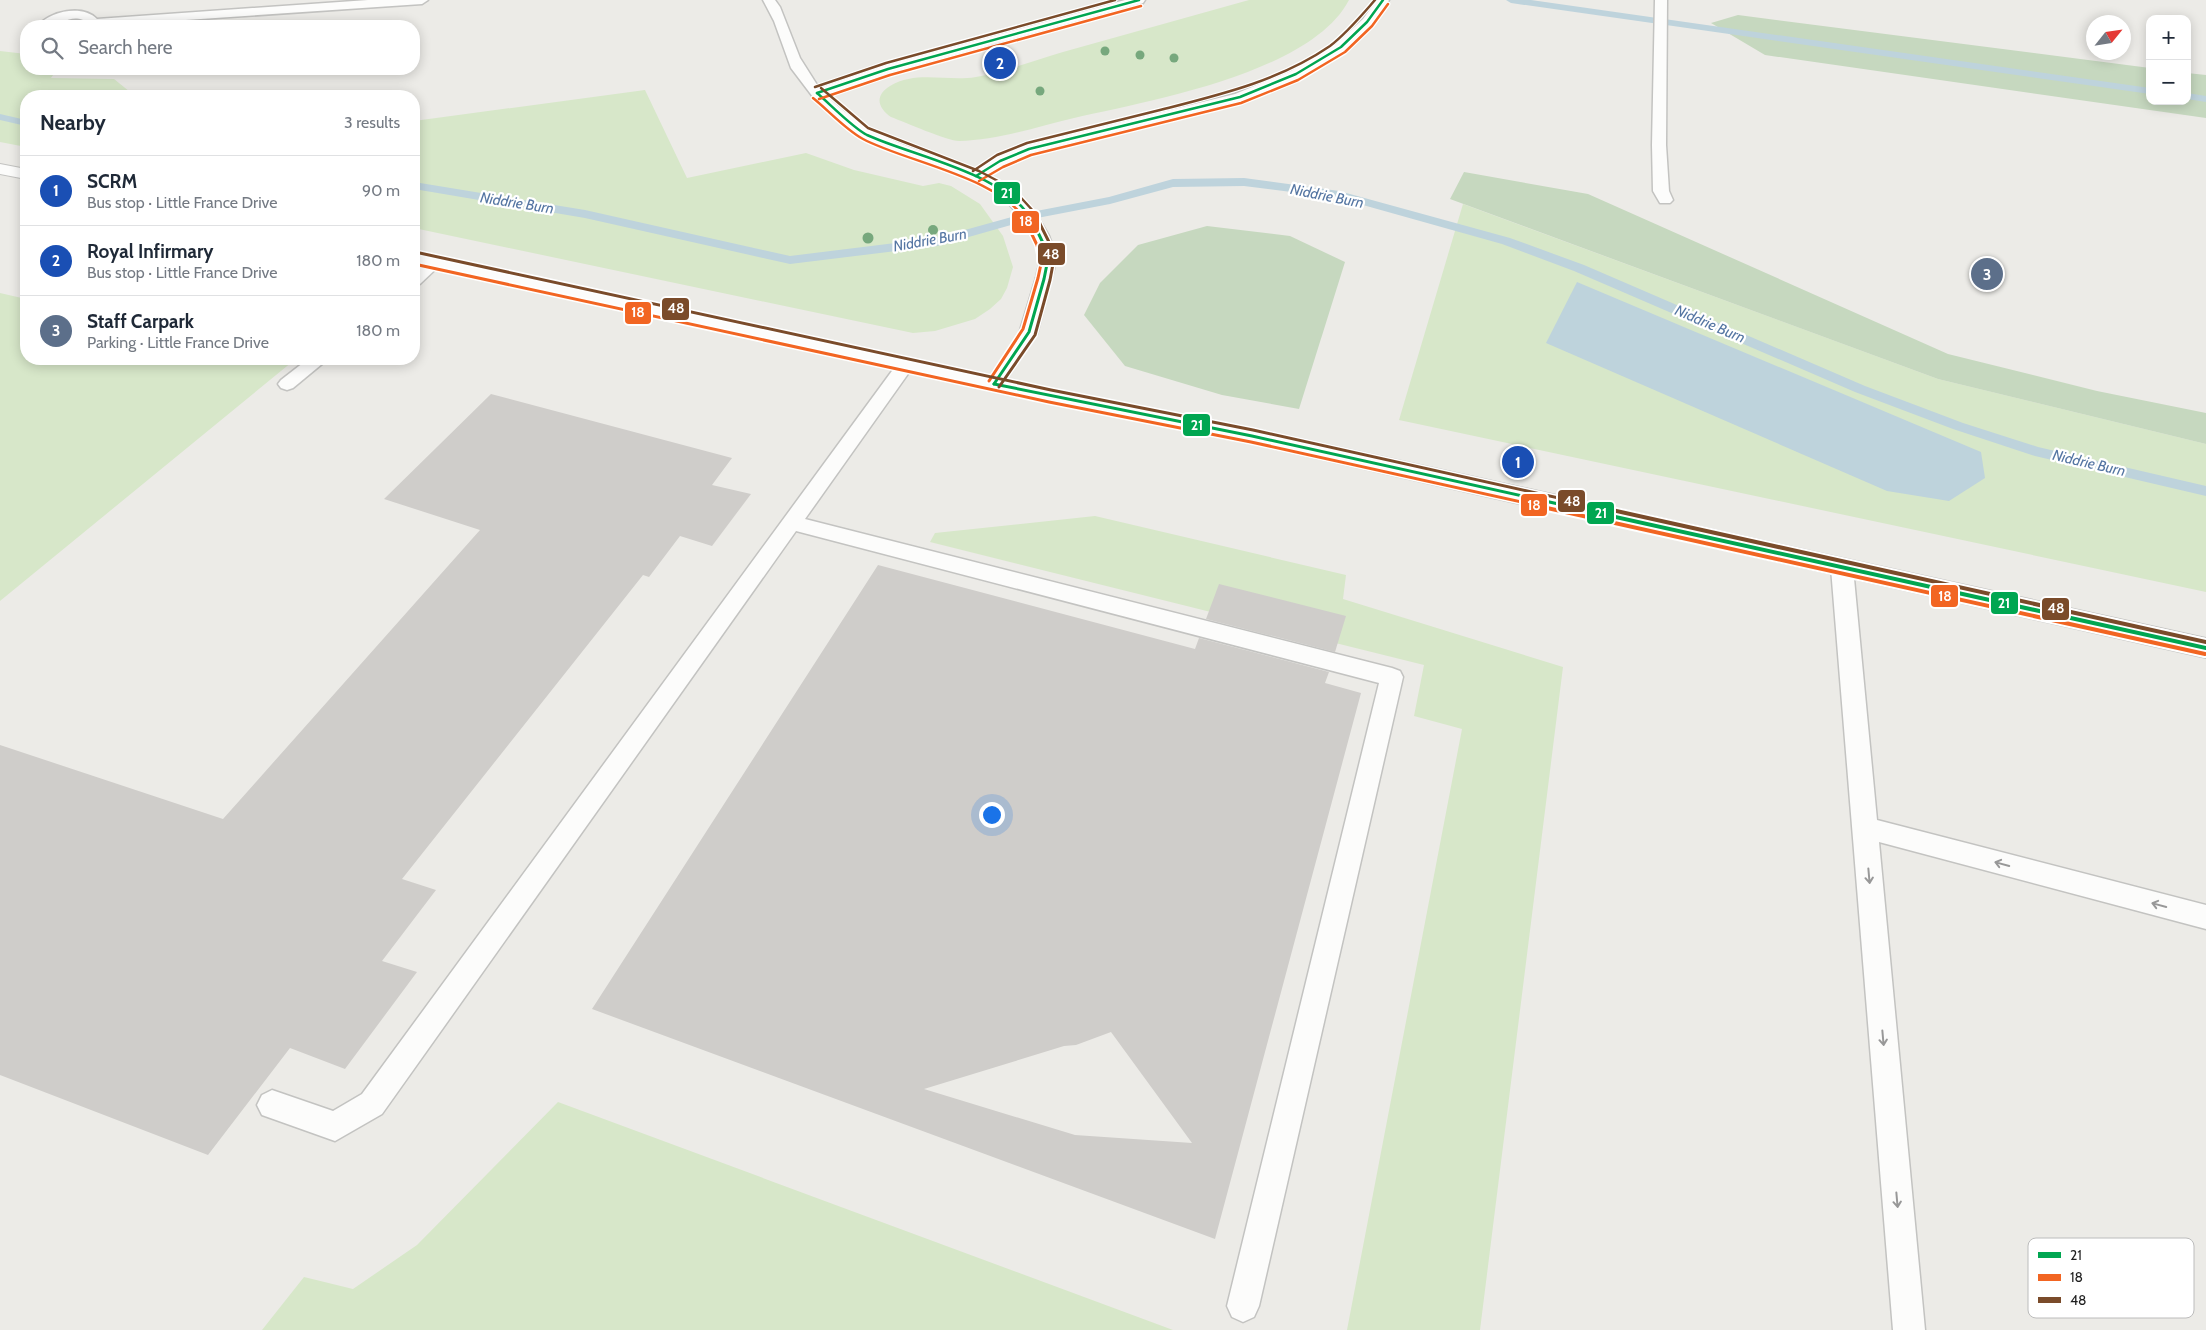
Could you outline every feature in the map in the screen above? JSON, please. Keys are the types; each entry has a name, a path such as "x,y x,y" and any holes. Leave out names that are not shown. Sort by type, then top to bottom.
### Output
{"street":[{"path":"0,168 20,173"},
{"path":"420,259 994,384 1252,436 2206,648"}],"lane":[{"path":"142,20 422,0"},
{"path":"768,0 779,13 796,65 818,94 850,123 865,134 976,176 1009,194 1030,216 1043,243 1047,264 1029,332 994,384"},
{"path":"818,94 888,69 1139,0"},
{"path":"976,176 1000,161 1029,149 1240,97 1296,74 1341,48 1367,22 1383,0"},
{"path":"1662,3 1660,145 1661,191 1665,200"},
{"path":"54,20 76,15 88,17 90,20"},
{"path":"420,275 434,262"},
{"path":"272,1105 335,1126 372,1104 906,364"},
{"path":"287,384 311,365"},
{"path":"792,523 1392,677 1243,1306"},
{"path":"1842,568 1909,1330"},
{"path":"1865,828 2206,917"}],"green space":[{"path":"1249,0 1349,0 1329,25 1301,47 1265,65 1225,80 1184,92 1017,132 973,140 953,140 891,117 881,106 880,98 885,90 900,81 921,77 965,78 987,75"},
{"path":"1738,15 2146,67 2146,105 2191,105 2191,73 2206,75 2206,118 1765,55 1711,23"},
{"path":"0,51 20,53 20,75 53,75 51,78 114,79 128,90 20,90 20,146 0,142"},
{"path":"645,90 687,178 806,153 854,170 923,186 939,183 951,186 980,204 1003,236 1013,267 1007,288 1001,299 975,319 935,331 913,333 420,229 420,120"},
{"path":"1464,172 1588,194 1948,354 2097,391 2206,413 2206,444 1938,379 1450,199"},
{"path":"1463,204 1938,379 2206,444 2206,592 1399,420"},
{"path":"1207,226 1290,236 1345,262 1299,409 1222,395 1125,366 1084,315 1100,283 1138,245"},
{"path":"0,293 20,298 20,365 288,365 0,601"},
{"path":"1095,516 1346,575 1343,599 1563,667 1480,1330 1347,1330 1462,729 1414,716 1424,665 930,542 935,533"},
{"path":"558,1102 1173,1330 262,1330 304,1277 353,1289 417,1245"}],"water":[{"path":"1577,282 1981,452 1985,478 1949,501 1887,491 1546,343"}],"building":[{"path":"491,394 732,458 712,485 751,494 712,546 680,536 649,577 643,575 402,879 436,890 382,961 417,972 345,1069 290,1048 208,1155 0,1075 0,745 223,819 480,530 384,499"},
{"path":"878,565 1195,649 1199,638 1329,672 1325,683 1361,693 1215,1239 592,1009","holes":["1111,1032 1192,1143 1075,1135 924,1089 1064,1046 1076,1045"]},
{"path":"1219,584 1346,616 1335,652 1206,619"}],"waterway":[{"path":"1511,0 2146,90"},
{"path":"2191,97 2206,99"},
{"name":"Niddrie Burn","path":"0,117 20,122"},
{"name":"Niddrie Burn","path":"420,187 585,214 790,260 937,242 1030,216 1110,200 1173,183 1244,182 1339,195 1506,241 1579,268 1860,389 1958,426 2035,451 2206,491"}],"transit line":[{"name":"48","path":"815,87 886,63 1115,0"},
{"name":"21","path":"817,93 888,69 1139,0"},
{"name":"48","path":"973,171 997,155 1027,143 1221,94 1279,74 1306,61 1331,45 1354,25 1375,0"},
{"name":"21","path":"976,176 1000,161 1029,149 1240,97 1296,74 1341,47 1367,22 1383,0"},
{"name":"18","path":"979,181 1003,167 1031,155 1241,103 1298,80 1345,52 1372,26 1388,4"},
{"name":"18","path":"819,99 890,75 1141,6"},
{"name":"48","path":"821,88 868,128 979,171 1013,189 1035,213 1049,242 1053,264 1050,280 1035,335 999,387"},
{"name":"21","path":"817,93 865,134 976,176 1009,194 1030,216 1043,243 1047,264 1044,279 1029,332 994,384"},
{"name":"18","path":"813,98 862,139 973,182 1005,199 1025,220 1037,245 1041,264 1038,278 1023,329 989,381"},
{"name":"48","path":"420,253 1051,390 1253,430 2206,642"},
{"name":"18","path":"420,265 1049,402 1251,442 2205,654"},
{"name":"21","path":"994,384 1252,436 2206,648"}],"place":[{"name":"Royal Infirmary","path":"1000,63"},
{"name":"Staff Carpark","path":"1987,274"},
{"name":"SCRM","path":"1518,462"}]}
